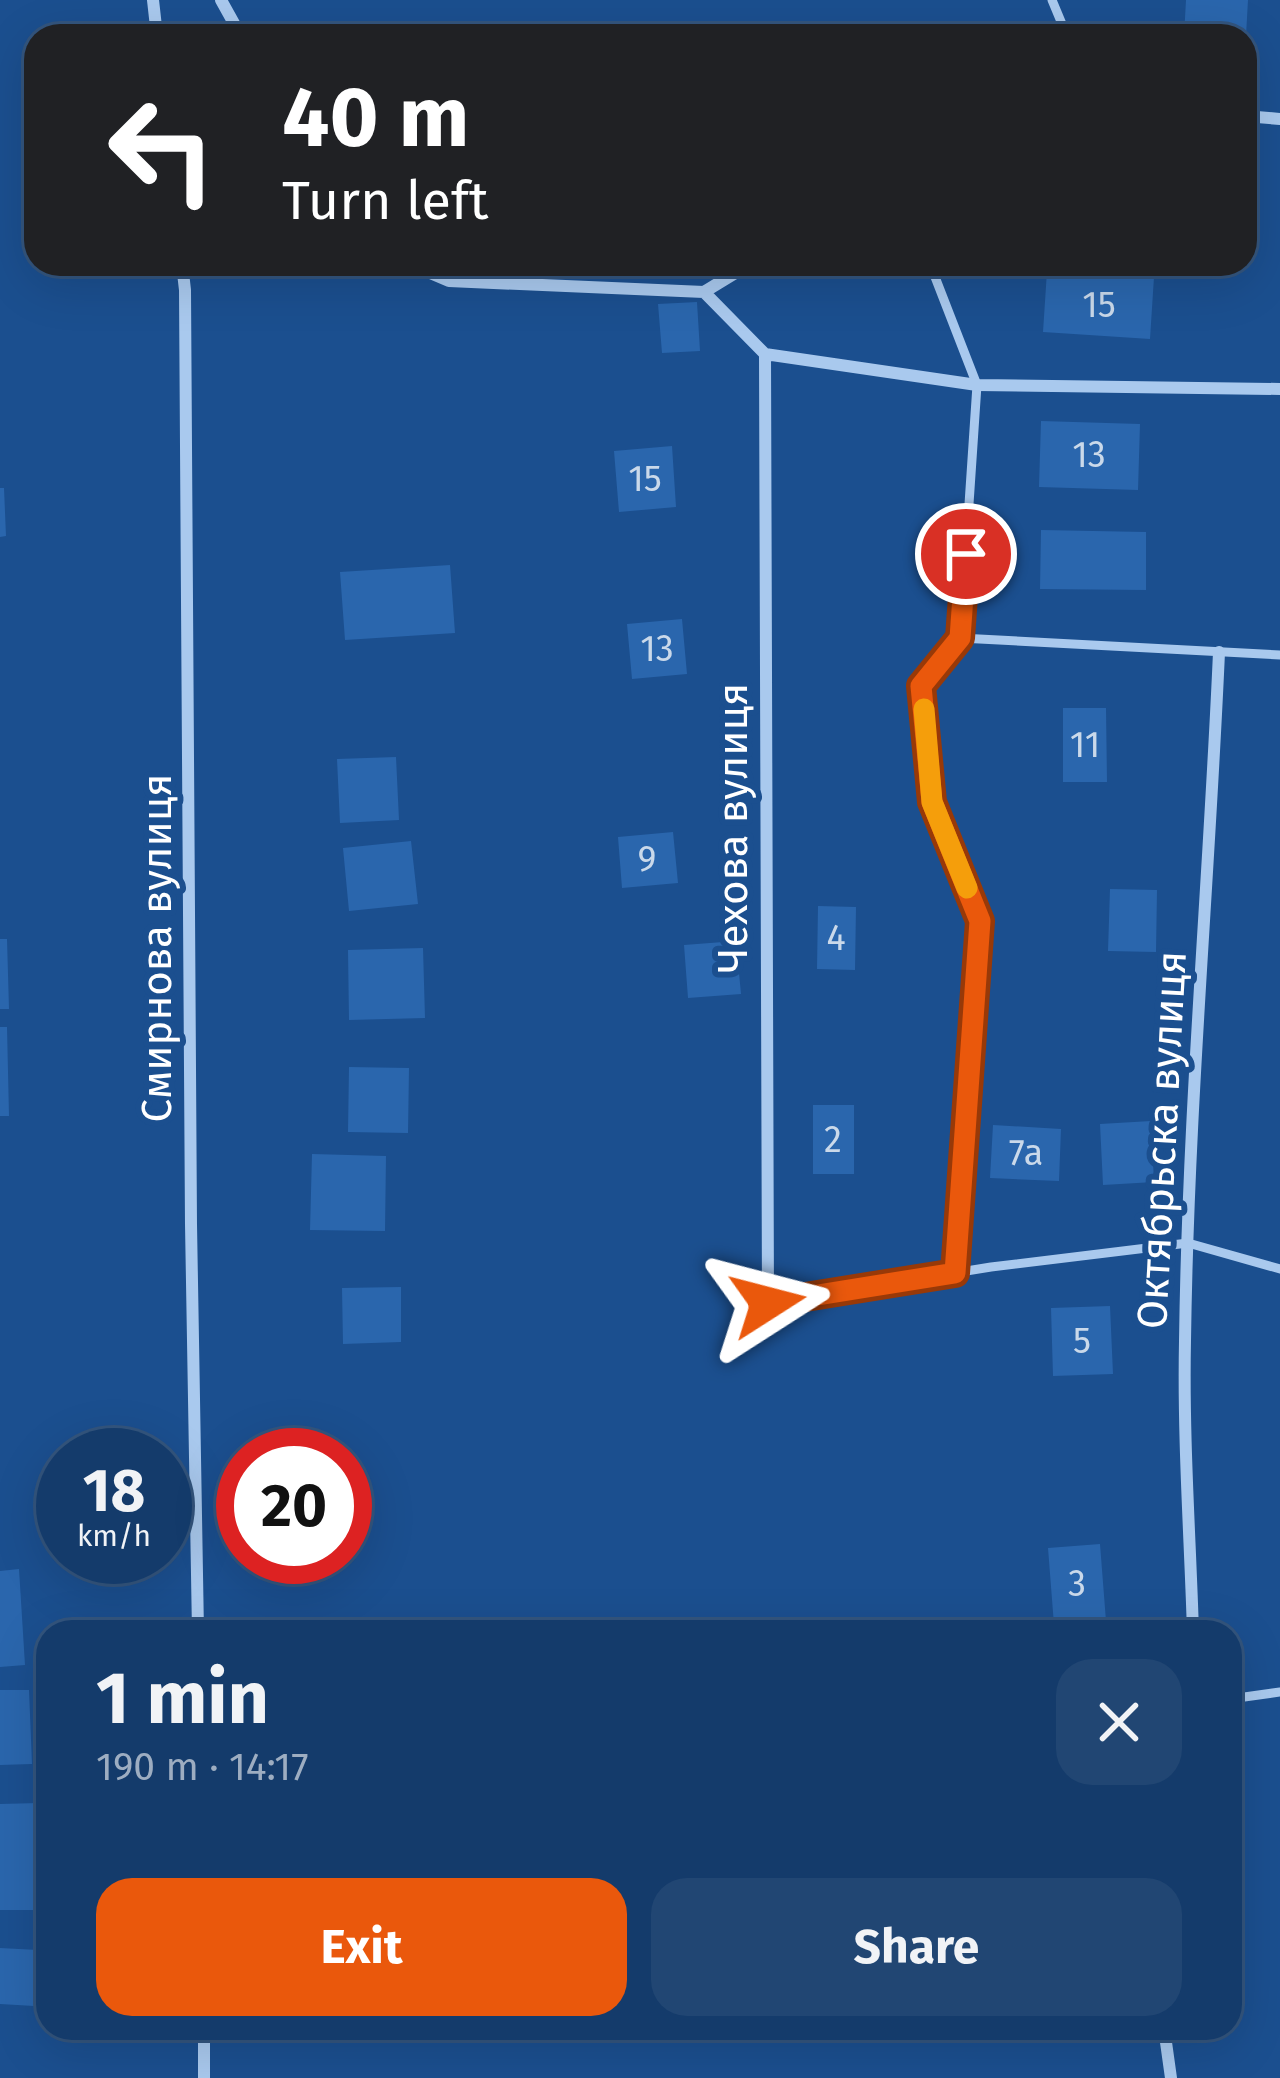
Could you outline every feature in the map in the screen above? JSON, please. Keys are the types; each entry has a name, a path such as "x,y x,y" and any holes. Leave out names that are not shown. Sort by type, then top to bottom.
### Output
{"street":[{"name":"Смирнова вулиця","path":"183,276 197,1620"},
{"path":"438,276 449,281 704,292 730,276"},
{"path":"704,292 765,354 976,385 1280,389"},
{"name":"Чехова вулиця","path":"765,354 768,1303"},
{"path":"955,1273 980,921 932,802 921,686 960,638"},
{"name":"Октябрьска вулиця","path":"1193,1620 1184,1346 1190,1151 1219,652"},
{"path":"203,2040 204,2078"},
{"path":"1166,2040 1171,2078"}],"lane":[{"path":"935,276 976,385 960,638 1280,655"},
{"path":"768,1303 1188,1243 1280,1269"},
{"path":"1242,1697 1280,1692"}],"building":[{"path":"1186,0 1248,0 1247,24 1185,24"},
{"path":"1047,276 1154,277 1150,339 1043,332"},
{"path":"697,302 700,351 662,353 658,304"},
{"path":"1041,421 1140,424 1138,490 1039,487"},
{"path":"672,446 676,507 619,512 614,451"},
{"path":"0,488 4,488 6,536 0,537"},
{"path":"1041,530 1146,532 1146,590 1040,589"},
{"path":"450,565 455,633 345,640 340,572"},
{"path":"682,619 687,674 632,679 627,624"},
{"path":"1063,708 1106,708 1107,782 1063,782"},
{"path":"396,757 399,820 340,823 337,759"},
{"path":"673,832 678,883 622,888 618,837"},
{"path":"411,841 418,904 349,911 343,848"},
{"path":"1110,889 1157,890 1156,952 1108,951"},
{"path":"818,906 856,907 855,970 817,969"},
{"path":"0,939 7,939 9,1009 0,1009"},
{"path":"736,941 741,994 688,998 684,945"},
{"path":"423,948 425,1018 349,1020 348,950"},
{"path":"0,1027 7,1027 9,1116 0,1116"},
{"path":"349,1067 409,1068 408,1133 348,1132"},
{"path":"813,1105 854,1105 854,1174 813,1174"},
{"path":"1151,1121 1154,1182 1103,1185 1100,1124"},
{"path":"993,1125 1061,1129 1059,1181 990,1178"},
{"path":"312,1154 386,1156 385,1231 310,1230"},
{"path":"401,1287 401,1342 343,1344 342,1288"},
{"path":"1110,1306 1113,1374 1053,1376 1051,1308"},
{"path":"1100,1544 1106,1620 1054,1620 1048,1548"},
{"path":"19,1569 25,1665 0,1667 0,1571"},
{"path":"0,1690 29,1690 32,1764 0,1765"},
{"path":"36,1803 36,1910 0,1910 0,1804"},
{"path":"0,1948 36,1950 34,2006 0,2004"}],"slow traffic":[{"path":"924,709 932,802 967,888"}],"route":[{"path":"768,1303 955,1273 980,921 932,802 921,686 960,638 966,554"}]}
